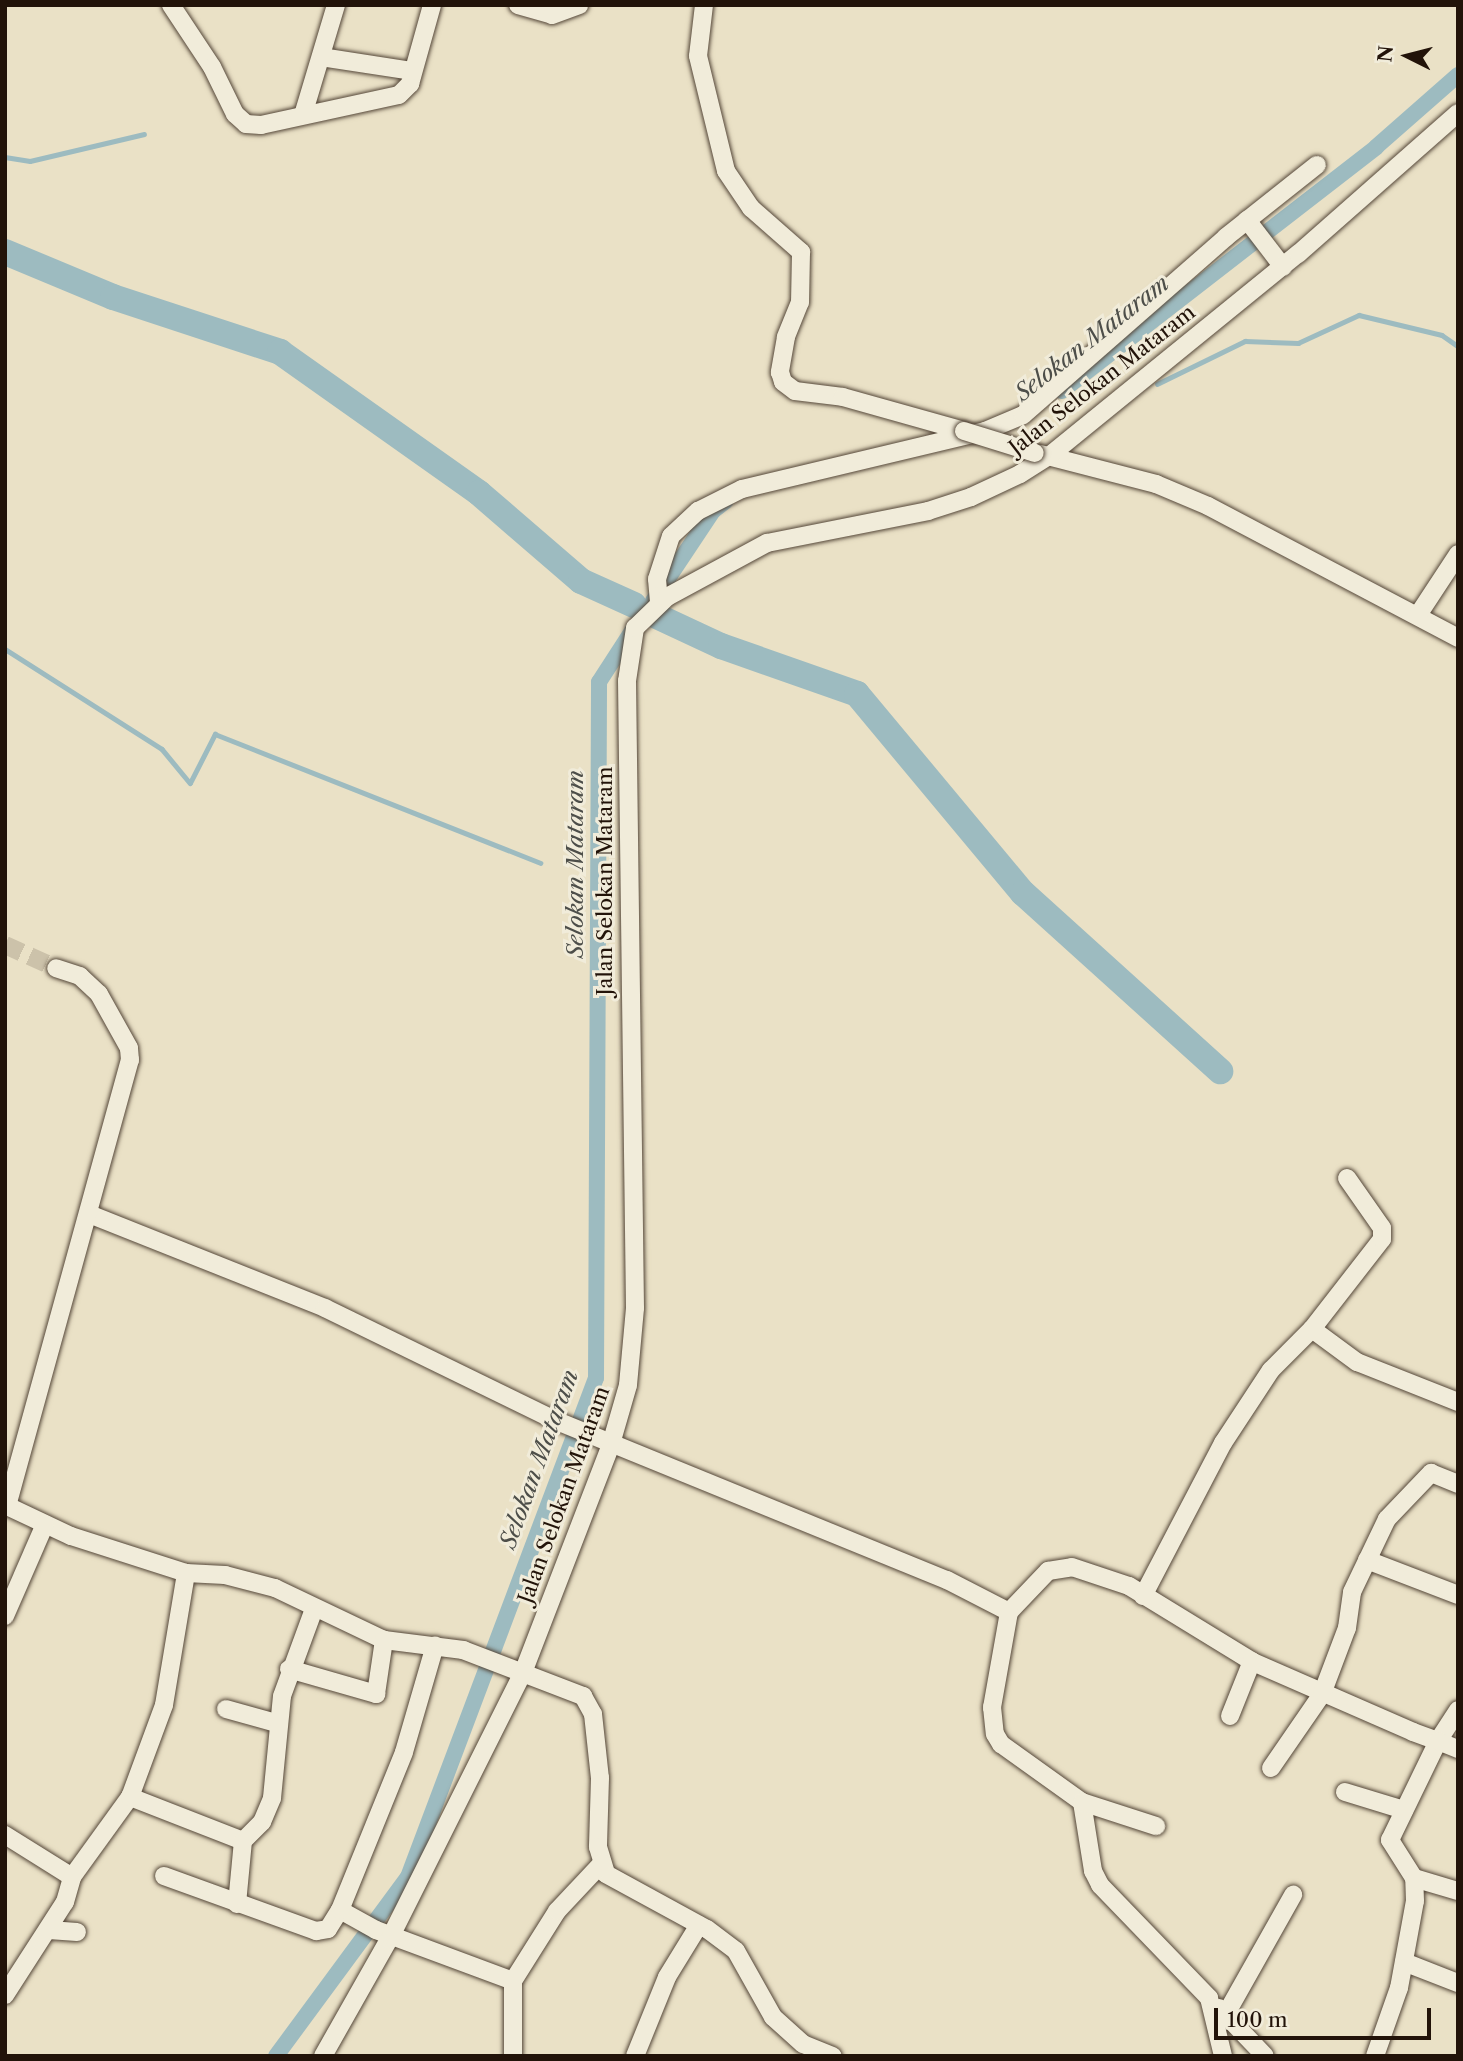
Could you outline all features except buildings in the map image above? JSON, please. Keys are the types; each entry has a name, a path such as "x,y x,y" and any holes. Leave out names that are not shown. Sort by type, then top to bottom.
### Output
{"street":[{"path":"303,115 336,5"},
{"path":"180,10 235,114 246,124 398,95 410,84 432,5"},
{"path":"518,5 552,15 579,5"},
{"path":"704,5 698,56 726,171 751,208 784,232 801,252 800,302 786,337 780,372 783,382 794,391 843,397 1042,455 1156,484 1208,506 1458,638"},
{"path":"320,57 413,71"},
{"name":"Jalan Selokan Mataram","path":"323,2056 519,1668 628,1385 635,1308 628,664 635,628 663,600 767,543 971,498 1042,455 1458,113"},
{"path":"663,600 656,579 671,536 698,511 741,489 985,431 1023,415 1317,165"},
{"path":"1250,223 1278,259"},
{"path":"1418,615 1458,554"},
{"path":"56,968 80,976 99,993 129,1048 130,1060 6,1505 46,1524 186,1573 225,1575 275,1588 314,1609 384,1640 463,1650 519,1668 583,1696 591,1707 600,1778 597,1832 602,1863 616,1883 699,1925 736,1951 773,2017 787,2033 833,2056"},
{"path":"1143,1596 1223,1443 1271,1370 1312,1329 1384,1233 1347,1178"},
{"path":"89,1214 325,1308 557,1421 947,1580 1009,1612"},
{"path":"1312,1329 1357,1362 1458,1402"},
{"path":"1271,1768 1322,1694 1347,1628 1352,1592 1387,1519 1431,1473 1458,1485"},
{"path":"5,1616 46,1524"},
{"path":"1367,1560 1458,1595"},
{"path":"1156,1826 1082,1802 1001,1744 995,1734 992,1707 1009,1612 1048,1571 1058,1567 1098,1573 1143,1596 1252,1661 1322,1694 1458,1749"},
{"path":"5,1995 65,1902 72,1877 130,1797 164,1704 186,1573"},
{"path":"237,1904 243,1841 262,1822 272,1798 276,1723 289,1669 314,1609"},
{"path":"289,1669 376,1694 384,1640"},
{"path":"164,1877 316,1931 328,1929 344,1913 404,1752 435,1645"},
{"path":"1230,1716 1252,1661"},
{"path":"226,1709 276,1723"},
{"path":"1375,2056 1404,1962 1415,1901 1414,1878 1390,1844 1438,1741 1458,1710"},
{"path":"1345,1792 1404,1810"},
{"path":"130,1797 243,1841"},
{"path":"1082,1802 1093,1871 1100,1885 1265,2056"},
{"path":"5,1835 72,1877"},
{"path":"513,2056 513,1981 557,1911 602,1863"},
{"path":"1414,1878 1458,1891"},
{"path":"1226,2014 1293,1895"},
{"path":"344,1913 384,1933 513,1981"},
{"path":"635,2056 667,1977 699,1925"},
{"path":"49,1930 78,1932"},
{"path":"1404,1962 1458,1983"},
{"path":"1209,1998 1223,2056"}],"waterway":[{"name":"Selokan Mataram","path":"1062,391 1376,147 1458,75"},
{"path":"5,157 30,161 144,134"},
{"path":"5,252 113,297 280,352 479,493 581,581 634,605"},
{"path":"1157,384 1245,341 1298,343 1359,315 1442,335 1458,346"},
{"name":"Selokan Mataram","path":"653,601 713,511 726,501"},
{"path":"648,612 721,646 857,694 1023,893 1220,1071"},
{"name":"Selokan Mataram","path":"276,2056 408,1877 596,1378 599,682 636,625"},
{"path":"5,649 162,749 190,783 215,734 540,863"}],"tunnel":[{"path":"5,945 56,968"}]}
